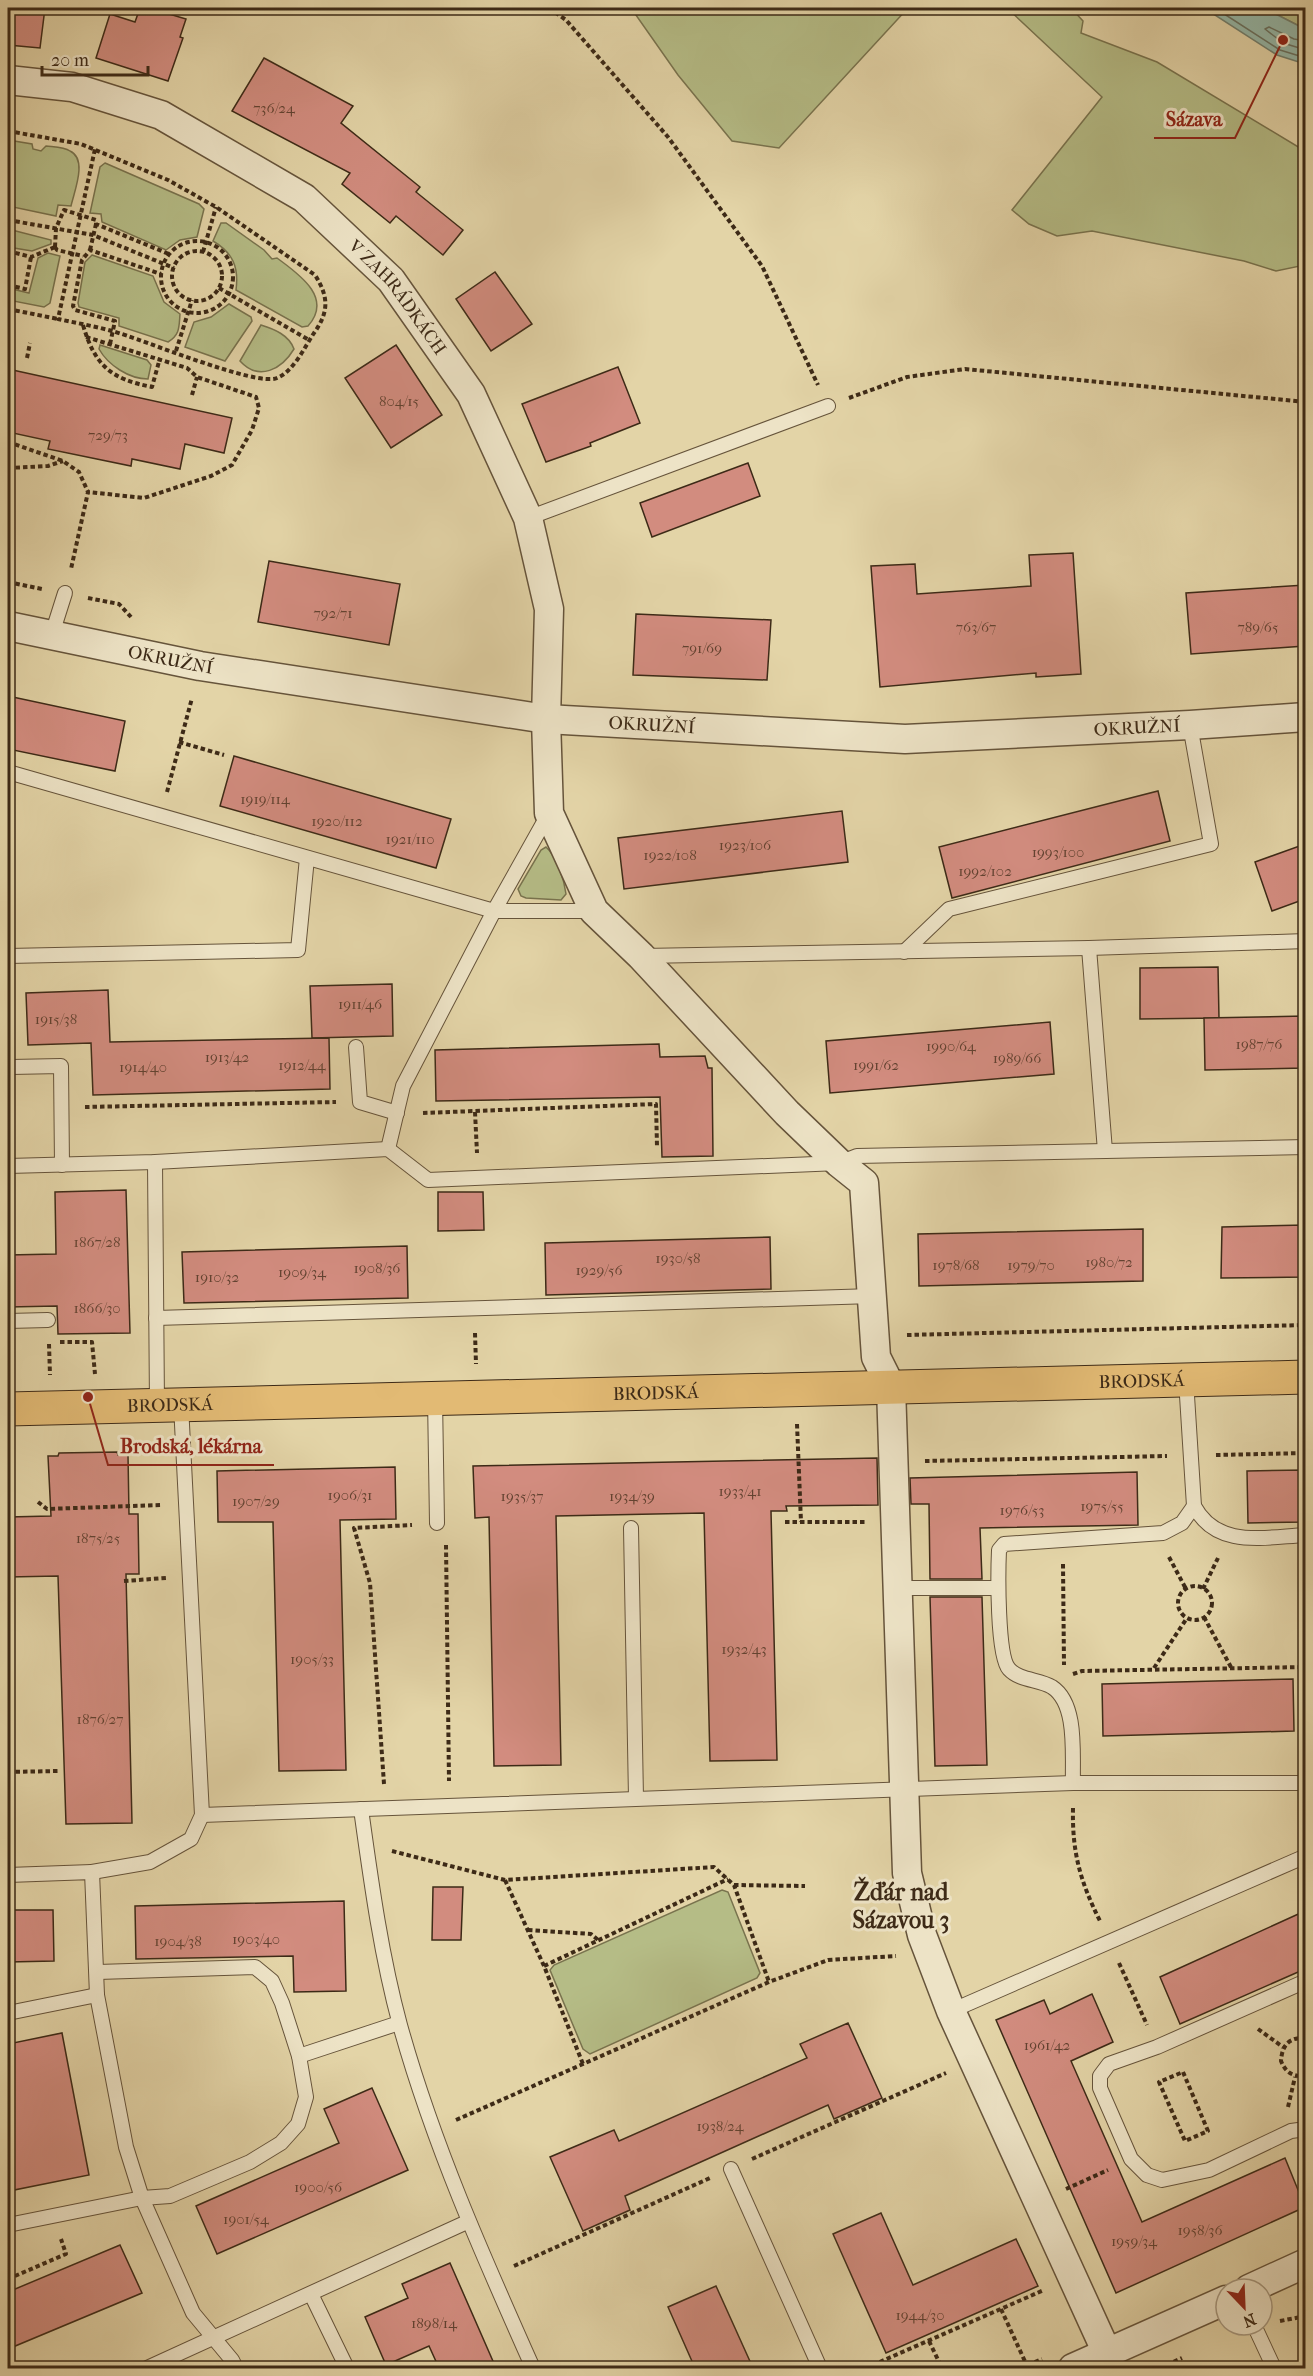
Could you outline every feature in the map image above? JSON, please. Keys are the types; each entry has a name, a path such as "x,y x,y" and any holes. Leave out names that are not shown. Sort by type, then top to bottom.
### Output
{"main road":[{"name":"BRODSKÁ","path":"8,1409 1305,1377"}],"street":[{"name":"V ZAHRÁDKÁCH","path":"8,80 72,87 161,115 304,198 391,280 471,394 528,518 549,609 546,719 549,813"},
{"name":"OKRUŽNÍ","path":"8,626 200,666 546,719 905,739 1305,717"},
{"path":"549,813 594,910 641,956 787,1113 839,1163 864,1183 876,1357 891,1387 908,1873 922,1935 951,2011 1107,2353"},
{"path":"1274,2277 1305,2262"},
{"path":"1073,2368 1214,2305"}],"lane":[{"path":"528,518 828,406"},
{"path":"52,634 65,593"},
{"path":"903,952 949,909 1211,844 1190,725"},
{"path":"8,772 494,911 594,910"},
{"path":"388,1149 403,1086 494,911 549,813"},
{"path":"8,956 298,950 307,858"},
{"path":"641,956 1089,948 1305,941"},
{"path":"1089,948 1105,1151"},
{"path":"356,1047 360,1102 397,1113"},
{"path":"11,1067 61,1066 62,1165"},
{"path":"8,1166 155,1162 388,1149 428,1180 839,1163 857,1156 1305,1147"},
{"path":"8,1875 92,1872 150,1862 190,1839 202,1815 187,1505 156,1318 155,1162"},
{"path":"156,1318 873,1296"},
{"path":"8,1322 48,1320"},
{"path":"1186,1380 1194,1506 1201,1518 1216,1532 1237,1538 1305,1535"},
{"path":"435,1398 437,1523"},
{"path":"1073,1783 1069,1717 1064,1698 1053,1687 1020,1676 1008,1669 1003,1652 998,1588 999,1550 1004,1544 1163,1533 1182,1523 1194,1506"},
{"path":"630,1528 636,1798"},
{"path":"897,1588 998,1588"},
{"path":"202,1815 1073,1783 1305,1783"},
{"path":"361,1809 399,2023 467,2222 533,2368"},
{"path":"951,2011 1305,1856"},
{"path":"92,1872 98,1972 96,1995 126,2147 142,2198 193,2313 236,2368"},
{"path":"8,2225 142,2198 170,2196 250,2162 280,2143 298,2124 306,2097 299,2056 272,1981 255,1967 98,1972"},
{"path":"1305,1981 1158,2048 1109,2064 1100,2076 1100,2088 1131,2159 1147,2175 1162,2180 1181,2178 1209,2170 1292,2131 1305,2129"},
{"path":"8,2013 96,1995"},
{"path":"299,2056 399,2023"},
{"path":"731,2169 820,2368"},
{"path":"147,2368 467,2222"},
{"path":"311,2294 347,2368"},
{"path":"1260,2337 1274,2368"}],"path":[{"path":"549,8 566,20 668,137 762,266 828,406 907,377 965,369 1305,402"},
{"path":"8,131 95,149 168,180 216,207 315,275 325,292 327,310 285,374 267,381 240,376 176,351 112,331 8,309"},
{"path":"58,319 75,232 95,149"},
{"path":"203,252 216,207"},
{"path":"55,247 56,228 64,210 80,213 96,220 90,250 83,256 73,306 75,310 115,321 110,344"},
{"path":"8,220 93,235 174,268"},
{"path":"96,224 169,254"},
{"path":"205,242 220,249 230,262 233,278 229,294 215,309 202,313 189,312 177,307 162,287 161,274 169,254 186,243 205,242"},
{"path":"55,247 57,250 83,256"},
{"path":"8,251 31,257 55,247"},
{"path":"90,250 161,274"},
{"path":"203,252 214,258 221,269 219,288 210,298 192,300 177,291 173,280 174,268 188,253 203,252"},
{"path":"8,285 24,289 31,257"},
{"path":"219,288 309,340"},
{"path":"176,351 192,300"},
{"path":"83,325 95,357 112,376 152,387 160,358"},
{"path":"86,337 187,368 197,377 256,397 260,408 252,430 232,465 211,476 144,498 88,492"},
{"path":"27,358 30,344"},
{"path":"192,395 197,377"},
{"path":"8,442 63,461 79,472 88,492 65,593 8,582"},
{"path":"8,468 48,466 63,461"},
{"path":"161,816 200,666"},
{"path":"179,742 224,755"},
{"path":"8,956 11,1067"},
{"path":"61,1107 360,1102"},
{"path":"397,1113 656,1104 658,1171"},
{"path":"475,1112 478,1178"},
{"path":"474,1308 476,1373"},
{"path":"874,1335 1305,1324"},
{"path":"50,1385 49,1342 92,1342 95,1384"},
{"path":"797,1416 801,1522"},
{"path":"893,1462 1305,1453"},
{"path":"38,1502 47,1509 187,1505"},
{"path":"785,1522 896,1522"},
{"path":"385,1809 370,1583 354,1528 437,1523 446,1545 450,1806"},
{"path":"1163,1533 1171,1563 1186,1589"},
{"path":"1203,1589 1228,1535"},
{"path":"1062,1541 1064,1666"},
{"path":"124,1581 190,1576"},
{"path":"1194,1587 1203,1589 1210,1595 1212,1605 1204,1617 1196,1620 1187,1618 1178,1604 1180,1595 1186,1589 1194,1587"},
{"path":"1204,1617 1232,1669"},
{"path":"1153,1669 1187,1618"},
{"path":"1064,1677 1082,1671 1305,1667"},
{"path":"8,1773 58,1771"},
{"path":"1073,1783 1072,1839 1082,1885 1158,2048"},
{"path":"366,1844 505,1881 714,1867 734,1885 769,1982"},
{"path":"544,1966 728,1879"},
{"path":"505,1881 544,1966 583,2064"},
{"path":"734,1885 805,1886"},
{"path":"528,1930 591,1934 598,1940"},
{"path":"434,2130 769,1982 828,1960 929,1954"},
{"path":"1305,2029 1305,2038 1287,2042 1281,2061 1288,2073 1305,2076"},
{"path":"1183,2072 1208,2131 1185,2142 1159,2082 1170,2077 1183,2072"},
{"path":"1038,2202 1131,2159"},
{"path":"8,2279 66,2254 52,2216"},
{"path":"866,2368 1072,2278"},
{"path":"1001,2309 1028,2367 1021,2368"},
{"path":"1274,2322 1305,2316"},
{"path":"929,2341 942,2368"}],"green space":[{"path":"631,8 908,8 779,148 732,141 678,75"},
{"path":"1007,8 1071,8 1083,21 1081,33 1157,62 1305,151 1305,265 1276,271 1244,261 1092,231 1057,236 1029,224 1012,210 1102,97"},
{"path":"1264,8 1305,8 1305,29"},
{"path":"8,140 32,144 33,149 41,151 46,146 62,148 75,155 79,168 71,206 58,205 56,216 8,206"},
{"path":"105,163 199,204 204,209 197,237 180,240 166,250 102,222 101,214 90,213 100,167"},
{"path":"221,223 226,223 264,250 272,259 277,258 310,287 317,305 315,315 308,326 302,327 236,290 233,261 225,250 213,241"},
{"path":"8,229 51,240 51,244 32,251 8,247"},
{"path":"48,253 60,256 50,303 44,307 8,300 8,288 29,293 38,258"},
{"path":"92,255 153,276 164,302 180,314 175,336 168,342 119,326 119,318 79,307 85,262"},
{"path":"229,304 251,317 252,321 225,361 185,347 194,322 211,317"},
{"path":"261,325 285,336 294,349 277,367 262,372 247,367 240,361"},
{"path":"100,345 147,360 151,365 148,379 134,377 120,370 103,355 99,349"},
{"path":"546,847 557,862 564,882 566,894 561,900 526,898 521,896 518,889 541,850"},
{"path":"722,1890 728,1892 760,1973 757,1978 590,2054 583,2049 550,1970 554,1965"}],"water":[{"path":"1204,8 1264,8 1305,29 1305,64 1277,55"}],"building":[{"path":"8,8 45,8 40,48 8,45"},
{"path":"140,8 149,8 186,19 180,37 183,38 168,81 96,58 110,14 135,22"},
{"path":"264,58 353,106 341,123 420,187 416,192 463,230 443,255 396,216 390,223 342,184 350,173 232,111"},
{"path":"495,272 532,324 491,351 456,299"},
{"path":"396,345 442,415 391,448 345,378"},
{"path":"618,367 640,423 590,443 591,446 546,462 522,404"},
{"path":"8,369 232,418 224,453 185,444 180,469 132,459 131,466 48,449 50,441 8,432"},
{"path":"748,463 760,496 652,537 640,503"},
{"path":"1073,553 1081,674 1036,677 1036,673 880,687 871,566 915,564 917,594 1031,586 1029,555"},
{"path":"269,561 400,584 389,645 258,622"},
{"path":"1305,585 1305,646 1191,654 1186,593"},
{"path":"636,614 771,620 767,680 633,675"},
{"path":"8,696 125,721 115,771 8,749"},
{"path":"234,756 451,819 436,868 220,806"},
{"path":"1158,791 1170,841 952,898 939,847"},
{"path":"842,811 848,862 624,889 618,838"},
{"path":"1305,844 1305,899 1272,911 1255,862"},
{"path":"1218,967 1219,1018 1140,1019 1140,968"},
{"path":"392,984 393,1036 312,1038 310,986"},
{"path":"108,990 110,1042 329,1038 330,1089 93,1095 91,1043 28,1045 26,993"},
{"path":"1305,1016 1305,1068 1205,1070 1204,1018"},
{"path":"1050,1022 1054,1074 830,1093 826,1041"},
{"path":"659,1044 660,1057 705,1056 708,1068 712,1068 713,1156 662,1157 660,1097 436,1101 435,1050"},
{"path":"126,1190 130,1333 58,1334 57,1306 8,1307 8,1255 56,1254 55,1192"},
{"path":"438,1192 483,1192 484,1230 438,1231"},
{"path":"1305,1225 1305,1277 1221,1278 1222,1227"},
{"path":"1143,1229 1143,1281 919,1286 918,1234"},
{"path":"770,1237 771,1289 546,1295 545,1243"},
{"path":"407,1246 408,1298 184,1303 182,1252"},
{"path":"117,1452 118,1455 128,1455 129,1514 138,1514 139,1574 126,1574 132,1823 66,1824 58,1576 8,1577 8,1517 51,1516 48,1456 58,1456 59,1453"},
{"path":"877,1458 878,1505 786,1506 787,1511 771,1511 777,1760 710,1761 704,1513 556,1516 561,1765 494,1766 489,1517 475,1518 473,1466"},
{"path":"395,1467 396,1519 340,1520 346,1770 279,1771 273,1522 218,1522 217,1471"},
{"path":"1305,1470 1305,1522 1248,1523 1247,1471"},
{"path":"1137,1472 1138,1525 980,1528 982,1579 930,1579 929,1504 911,1504 910,1478"},
{"path":"930,1597 982,1597 987,1765 935,1766"},
{"path":"1293,1679 1294,1731 1103,1736 1102,1684"},
{"path":"433,1887 463,1887 461,1940 432,1940"},
{"path":"344,1901 346,1991 294,1992 293,1956 136,1959 135,1906"},
{"path":"8,1910 53,1910 54,1961 8,1962"},
{"path":"1305,1911 1305,1969 1180,2024 1160,1977"},
{"path":"1092,1994 1113,2042 1071,2061 1142,2222 1285,2158 1305,2207 1116,2293 996,2020 1044,2000 1050,2014"},
{"path":"848,2023 882,2098 834,2119 828,2105 625,2196 630,2210 583,2231 550,2157 614,2130 619,2141 807,2058 800,2044"},
{"path":"62,2033 89,2175 14,2190 8,2158 8,2044"},
{"path":"372,2088 408,2170 217,2254 196,2206 339,2143 324,2109"},
{"path":"881,2213 913,2285 1016,2239 1038,2286 886,2353 833,2234"},
{"path":"120,2245 142,2293 8,2349 8,2292"},
{"path":"450,2263 496,2368 439,2368 429,2346 386,2365 365,2317 408,2298 402,2284"},
{"path":"716,2286 753,2368 695,2368 668,2307"}],"place":[{"name":"Sázava","path":"1283,40"},
{"name":"Brodská, lékárna","path":"88,1397"}],"district":[{"name":"Žďár nad Sázavou 3","path":"901,1906"}]}
